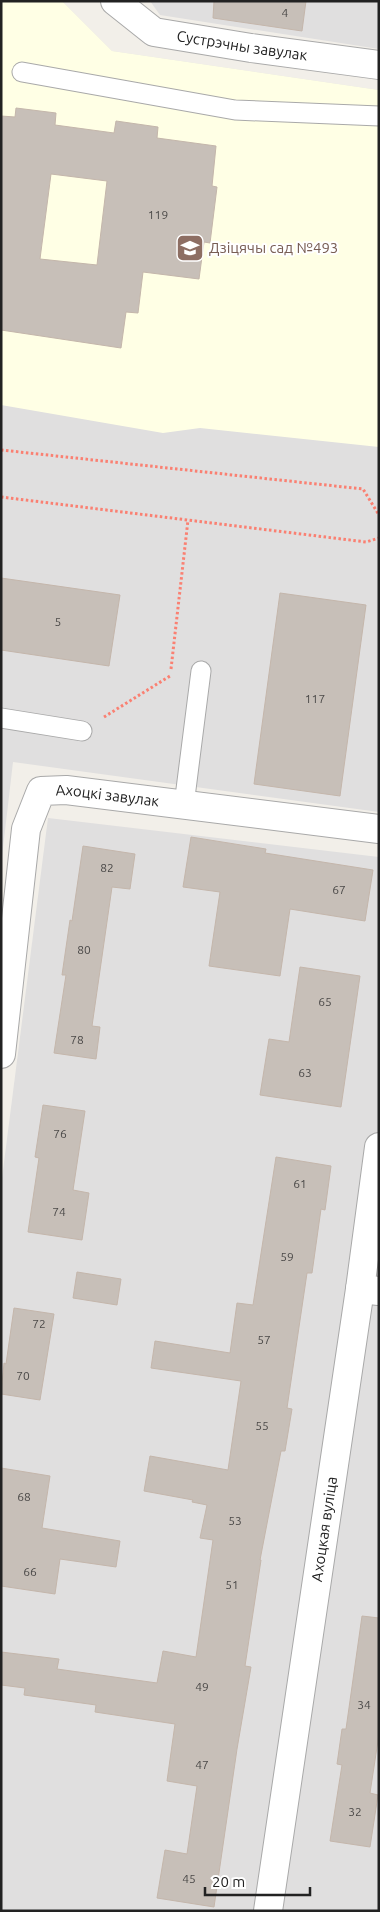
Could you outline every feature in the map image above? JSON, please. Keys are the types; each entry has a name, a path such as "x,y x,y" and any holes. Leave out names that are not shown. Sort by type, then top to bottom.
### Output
{"street":[{"name":"Сустрэчны завулак","path":"115,1 154,32 251,48 379,65"},
{"name":"Ахоцкі завулак","path":"1,1054 26,829 41,791 66,790 379,829"},
{"name":"Ахоцкая вуліца","path":"268,1911 369,1290 379,1146"}],"lane":[{"path":"22,72 235,110 379,116"},
{"path":"184,805 201,671"},
{"path":"1,718 82,730"}],"path":[{"path":"1,450 363,489 379,515"},
{"path":"1,497 366,542 379,538"},
{"path":"82,730 170,677 188,520"}],"shaded area":[{"path":"1,1 62,1 112,51 379,90 379,812 13,762 1,865"},
{"name":"Дзіцячы сад №493","path":"1,1 62,1 112,51 379,90 379,447 200,428 163,433 1,405"},
{"path":"150,1 379,1 379,49 160,15"},
{"path":"48,818 379,857 379,1911 1,1911 1,1186"}],"building":[{"path":"214,1 306,1 302,31 213,18"},
{"path":"16,108 56,113 55,125 114,133 116,121 158,127 157,138 216,146 212,186 217,187 210,243 204,242 199,279 143,272 138,313 126,312 121,348 1,330 1,116 15,117","holes":["51,174 107,181 97,265 40,259"]},
{"path":"1,578 120,595 109,666 1,650"},
{"path":"280,593 366,605 340,796 254,784"},
{"path":"191,837 266,849 265,853 373,870 365,921 290,909 280,976 209,966 220,892 183,887"},
{"path":"83,846 135,854 130,889 112,887 92,1026 100,1027 96,1059 54,1053 66,975 62,975"},
{"path":"300,967 360,976 341,1107 260,1095 269,1039 289,1042"},
{"path":"43,1105 85,1111 73,1190 89,1193 82,1240 28,1232 39,1158 35,1157"},
{"path":"276,1157 331,1166 325,1210 321,1209 312,1273 307,1273 287,1408 292,1409 285,1451 281,1451 260,1560 245,1666 251,1667 214,1907 157,1898 165,1850 187,1854 197,1786 167,1781 175,1724 95,1712 96,1705 24,1695 25,1688 1,1685 1,1652 59,1659 57,1669 157,1683 163,1651 196,1657 213,1540 200,1538 207,1505 192,1502 193,1500 144,1491 150,1456 228,1470 241,1381 151,1368 155,1341 230,1353 237,1303 253,1305"},
{"path":"77,1272 121,1279 117,1305 73,1298"},
{"path":"14,1308 54,1314 40,1400 1,1394 4,1363 6,1364"},
{"path":"1,1468 50,1476 42,1528 120,1541 116,1567 60,1559 55,1594 1,1586"},
{"path":"362,1616 379,1618 379,1734 370,1793 378,1795 370,1847 330,1841 342,1765 337,1764 342,1729 346,1729"}],"place":[{"name":"Дзіцячы сад №493","path":"190,248"}]}
